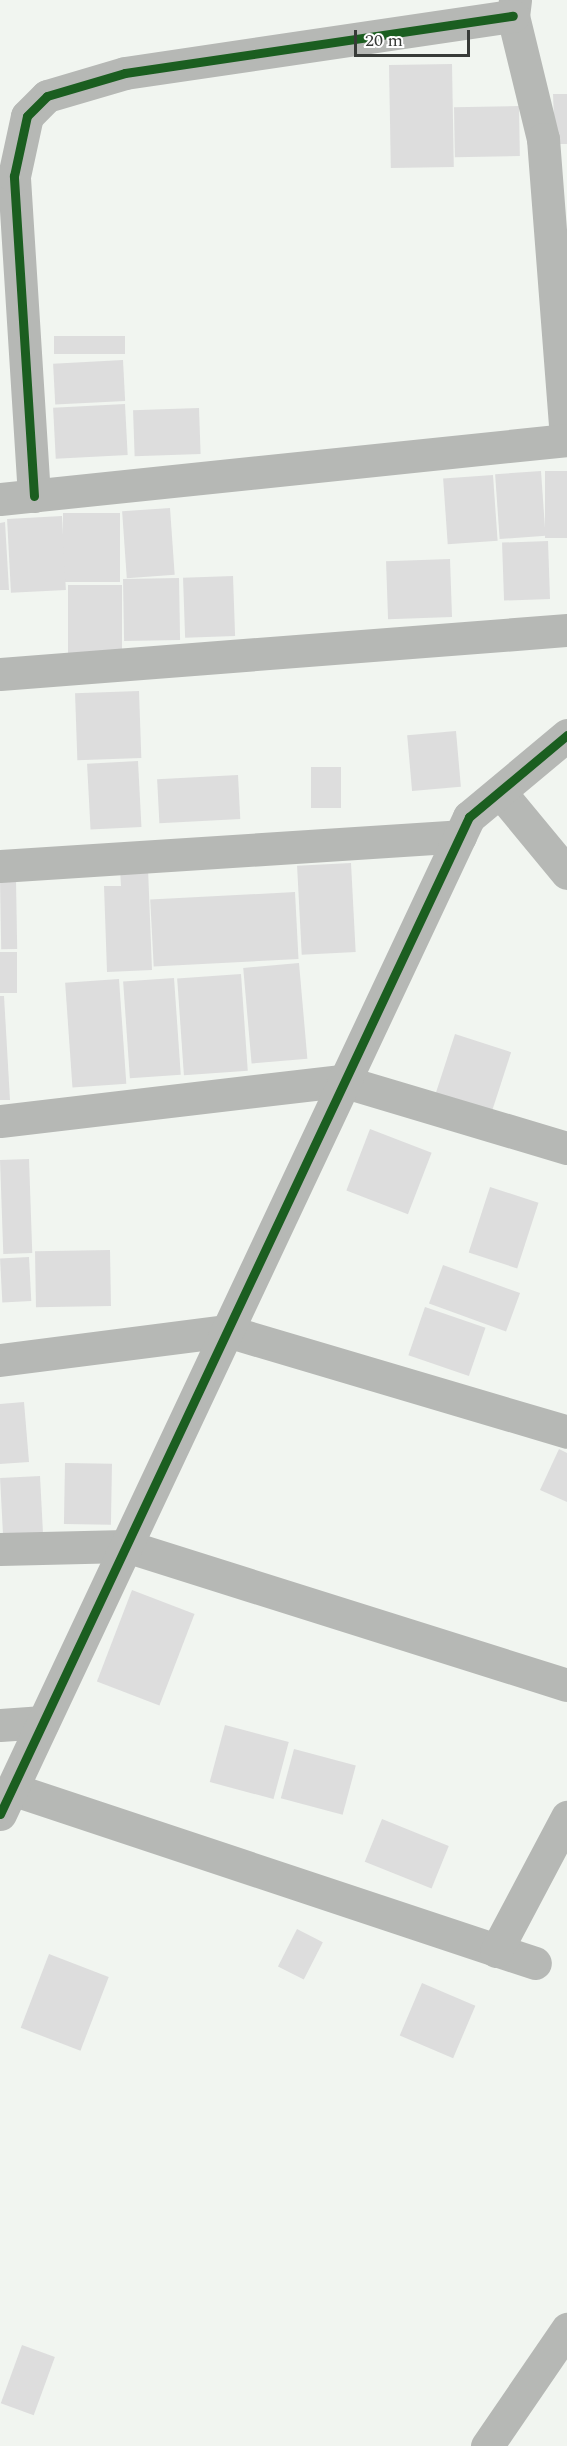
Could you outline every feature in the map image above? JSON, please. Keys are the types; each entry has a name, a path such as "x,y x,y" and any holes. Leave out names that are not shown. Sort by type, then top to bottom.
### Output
{"street":[{"path":"0,500 567,440 543,139 514,8 125,73 47,96 27,116 14,176 34,496"},
{"path":"0,674 567,630"},
{"path":"535,1963 6,1802 342,1081 469,817 567,735"},
{"path":"500,792 567,873"},
{"path":"0,866 460,836"},
{"path":"0,1121 342,1081 567,1149"},
{"path":"0,1360 227,1331 567,1432"},
{"path":"0,1549 126,1546 567,1685"},
{"path":"0,1725 43,1722"},
{"path":"496,1951 567,1817"},
{"path":"487,2446 567,2329"}],"building":[{"path":"452,64 454,167 391,168 389,65"},
{"path":"553,94 567,94 567,144 555,144"},
{"path":"519,106 520,156 455,157 454,107"},
{"path":"54,336 125,336 125,354 54,354"},
{"path":"123,360 125,401 55,405 53,364"},
{"path":"125,404 128,455 56,459 53,408"},
{"path":"199,408 201,454 135,456 133,410"},
{"path":"541,471 546,536 500,539 495,474"},
{"path":"545,471 567,471 567,538 545,538"},
{"path":"493,475 498,541 448,544 443,478"},
{"path":"170,508 175,575 127,578 122,511"},
{"path":"63,513 120,513 120,582 63,582"},
{"path":"62,516 66,590 11,593 7,519"},
{"path":"5,522 9,590 0,590 0,523"},
{"path":"548,541 550,599 504,601 502,543"},
{"path":"450,559 452,617 388,619 386,561"},
{"path":"233,576 235,636 185,638 183,578"},
{"path":"179,578 180,640 124,641 123,579"},
{"path":"68,585 122,585 122,653 68,653"},
{"path":"139,691 141,758 77,760 75,693"},
{"path":"456,731 461,787 412,791 407,735"},
{"path":"138,761 141,827 91,830 87,764"},
{"path":"311,767 341,767 341,808 311,808"},
{"path":"238,775 240,819 159,823 157,779"},
{"path":"351,863 356,952 302,955 297,866"},
{"path":"148,868 152,970 107,972 104,886 121,886 120,869"},
{"path":"0,880 16,880 17,949 1,949"},
{"path":"295,892 299,959 154,966 150,900"},
{"path":"0,952 17,952 17,993 0,993"},
{"path":"299,963 307,1059 252,1064 243,968"},
{"path":"241,974 248,1071 184,1075 177,978"},
{"path":"174,978 181,1075 130,1078 123,982"},
{"path":"119,979 126,1084 72,1088 65,983"},
{"path":"0,996 4,996 10,1100 0,1100"},
{"path":"455,1034 511,1052 487,1125 431,1107"},
{"path":"370,1129 432,1153 408,1214 346,1191"},
{"path":"29,1159 32,1253 3,1254 0,1160"},
{"path":"490,1187 539,1203 517,1268 469,1253"},
{"path":"110,1250 111,1306 36,1307 35,1251"},
{"path":"29,1257 31,1301 2,1302 0,1259"},
{"path":"443,1265 520,1293 506,1332 429,1304"},
{"path":"425,1307 486,1328 469,1376 408,1355"},
{"path":"24,1402 29,1462 0,1464 0,1404"},
{"path":"559,1449 567,1453 567,1502 540,1490"},
{"path":"65,1463 112,1464 111,1525 64,1524"},
{"path":"40,1476 43,1538 3,1540 0,1478"},
{"path":"132,1590 195,1614 159,1706 97,1681"},
{"path":"225,1725 289,1742 273,1799 210,1782"},
{"path":"294,1749 356,1766 343,1815 281,1798"},
{"path":"382,1819 449,1846 432,1889 365,1862"},
{"path":"297,1929 323,1942 304,1980 278,1966"},
{"path":"49,1954 109,1977 80,2051 21,2028"},
{"path":"422,1983 475,2006 453,2058 400,2035"},
{"path":"22,2345 55,2357 34,2415 1,2403"}],"cycle path":[{"path":"34,496 14,176 27,116 47,96 125,73 513,16"},
{"path":"0,1814 469,817 567,735"}]}
